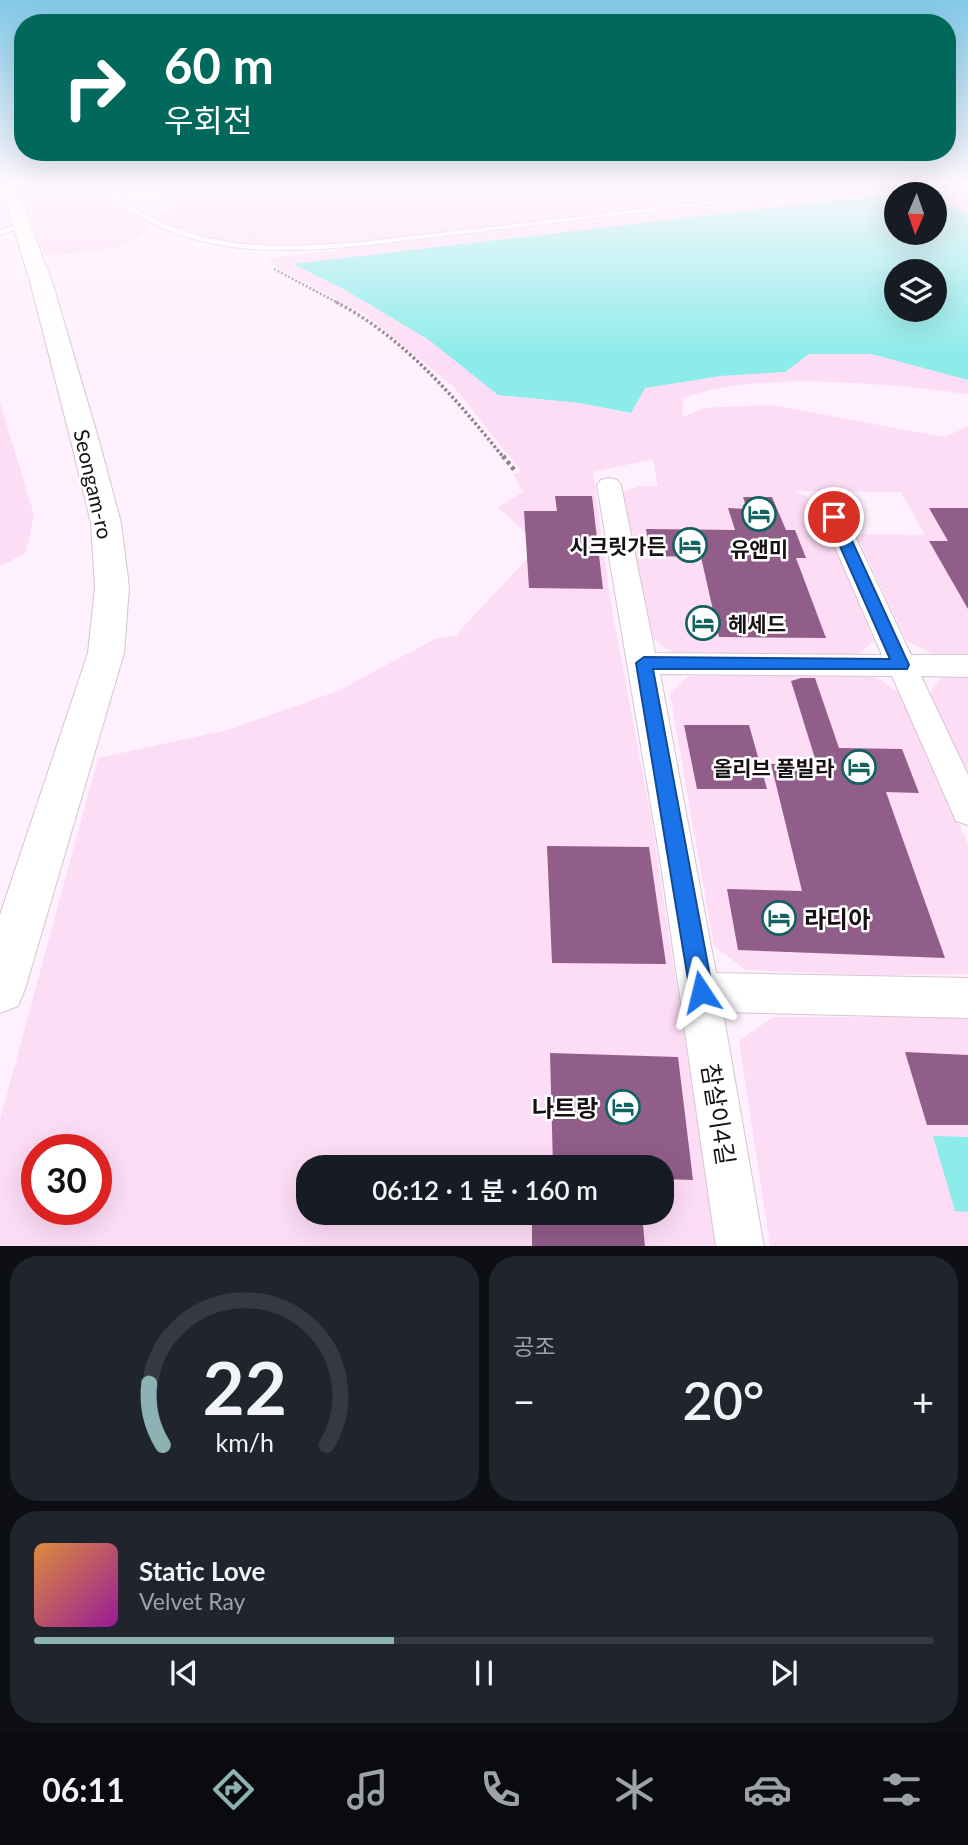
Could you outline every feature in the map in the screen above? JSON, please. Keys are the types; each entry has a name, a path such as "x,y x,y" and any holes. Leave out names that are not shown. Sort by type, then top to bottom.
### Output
{"street":[{"name":"Seongam-ro","path":"0,989 106,653 112,587 106,523 42,285 18,241"},
{"name":"참살이4길","path":"609,485 644,663 701,992 740,1246"},
{"path":"834,517 968,811"},
{"path":"644,663 968,666"},
{"path":"701,992 968,998"}],"lane":[{"path":"208,241 252,250 385,241"}],"path":[{"path":"252,250 266,264 365,317 449,390 515,471"}],"shaded area":[{"path":"39,241 129,241 101,251 45,255"},
{"path":"224,241 359,241 290,246"},
{"path":"414,241 494,241 295,265 347,291 429,340 498,395 580,403 630,413 644,388 721,376 785,372 809,354 871,354 968,380 968,394 863,383 747,384 712,389 683,398 683,417 704,408 771,405 944,437 968,427 968,656 936,656 906,640 856,534 925,535 901,492 794,491 815,500 874,641 857,655 672,652 651,637 623,492 640,486 658,486 653,459 593,472 611,605 652,823 716,1246 0,1246 0,1120 98,758 228,730 338,691 435,639 456,635 539,546 498,507 523,492 513,474 522,472 454,387 366,315 271,262 270,258"},
{"path":"0,403 34,515 26,552 0,567"},
{"path":"689,676 876,677 902,695 968,844 968,974 872,975 746,970 714,946 670,694"},
{"path":"943,676 968,677 968,779 927,696"},
{"path":"773,1017 968,1017 968,1246 770,1246 739,1041"}],"water":[{"path":"487,241 884,241 884,245 947,245 947,241 968,241 968,380 871,354 809,354 785,372 721,376 645,388 631,413 580,403 498,395 429,340 347,291 293,264"},
{"path":"933,1136 968,1137 968,1212 955,1211"}],"building":[{"path":"555,496 592,496 603,589 529,588 524,511 557,511"},
{"path":"743,497 772,497 786,530 795,530 806,558 796,558 826,638 719,637 701,557 650,556 646,529 735,530 728,508 747,509"},
{"path":"929,508 968,508 968,609 929,541 948,541"},
{"path":"815,678 839,748 902,749 919,793 886,792 945,958 738,950 727,889 802,891 771,764 817,765 791,681"},
{"path":"684,725 749,725 767,789 697,789"},
{"path":"547,846 649,847 666,964 552,963"},
{"path":"905,1052 968,1055 968,1125 927,1125"},
{"path":"550,1053 678,1057 693,1180 674,1179 674,1155 553,1155"},
{"path":"532,1225 643,1225 645,1246 532,1246"}],"place":[{"name":"유앤미","path":"759,514"},
{"name":"시크릿가든","path":"690,545"},
{"name":"헤세드","path":"703,623"},
{"name":"올리브 풀빌라","path":"859,767"},
{"name":"라디아","path":"779,918"},
{"name":"나트랑","path":"623,1107"}],"route":[{"path":"701,992 644,663 901,665 834,517"}]}
